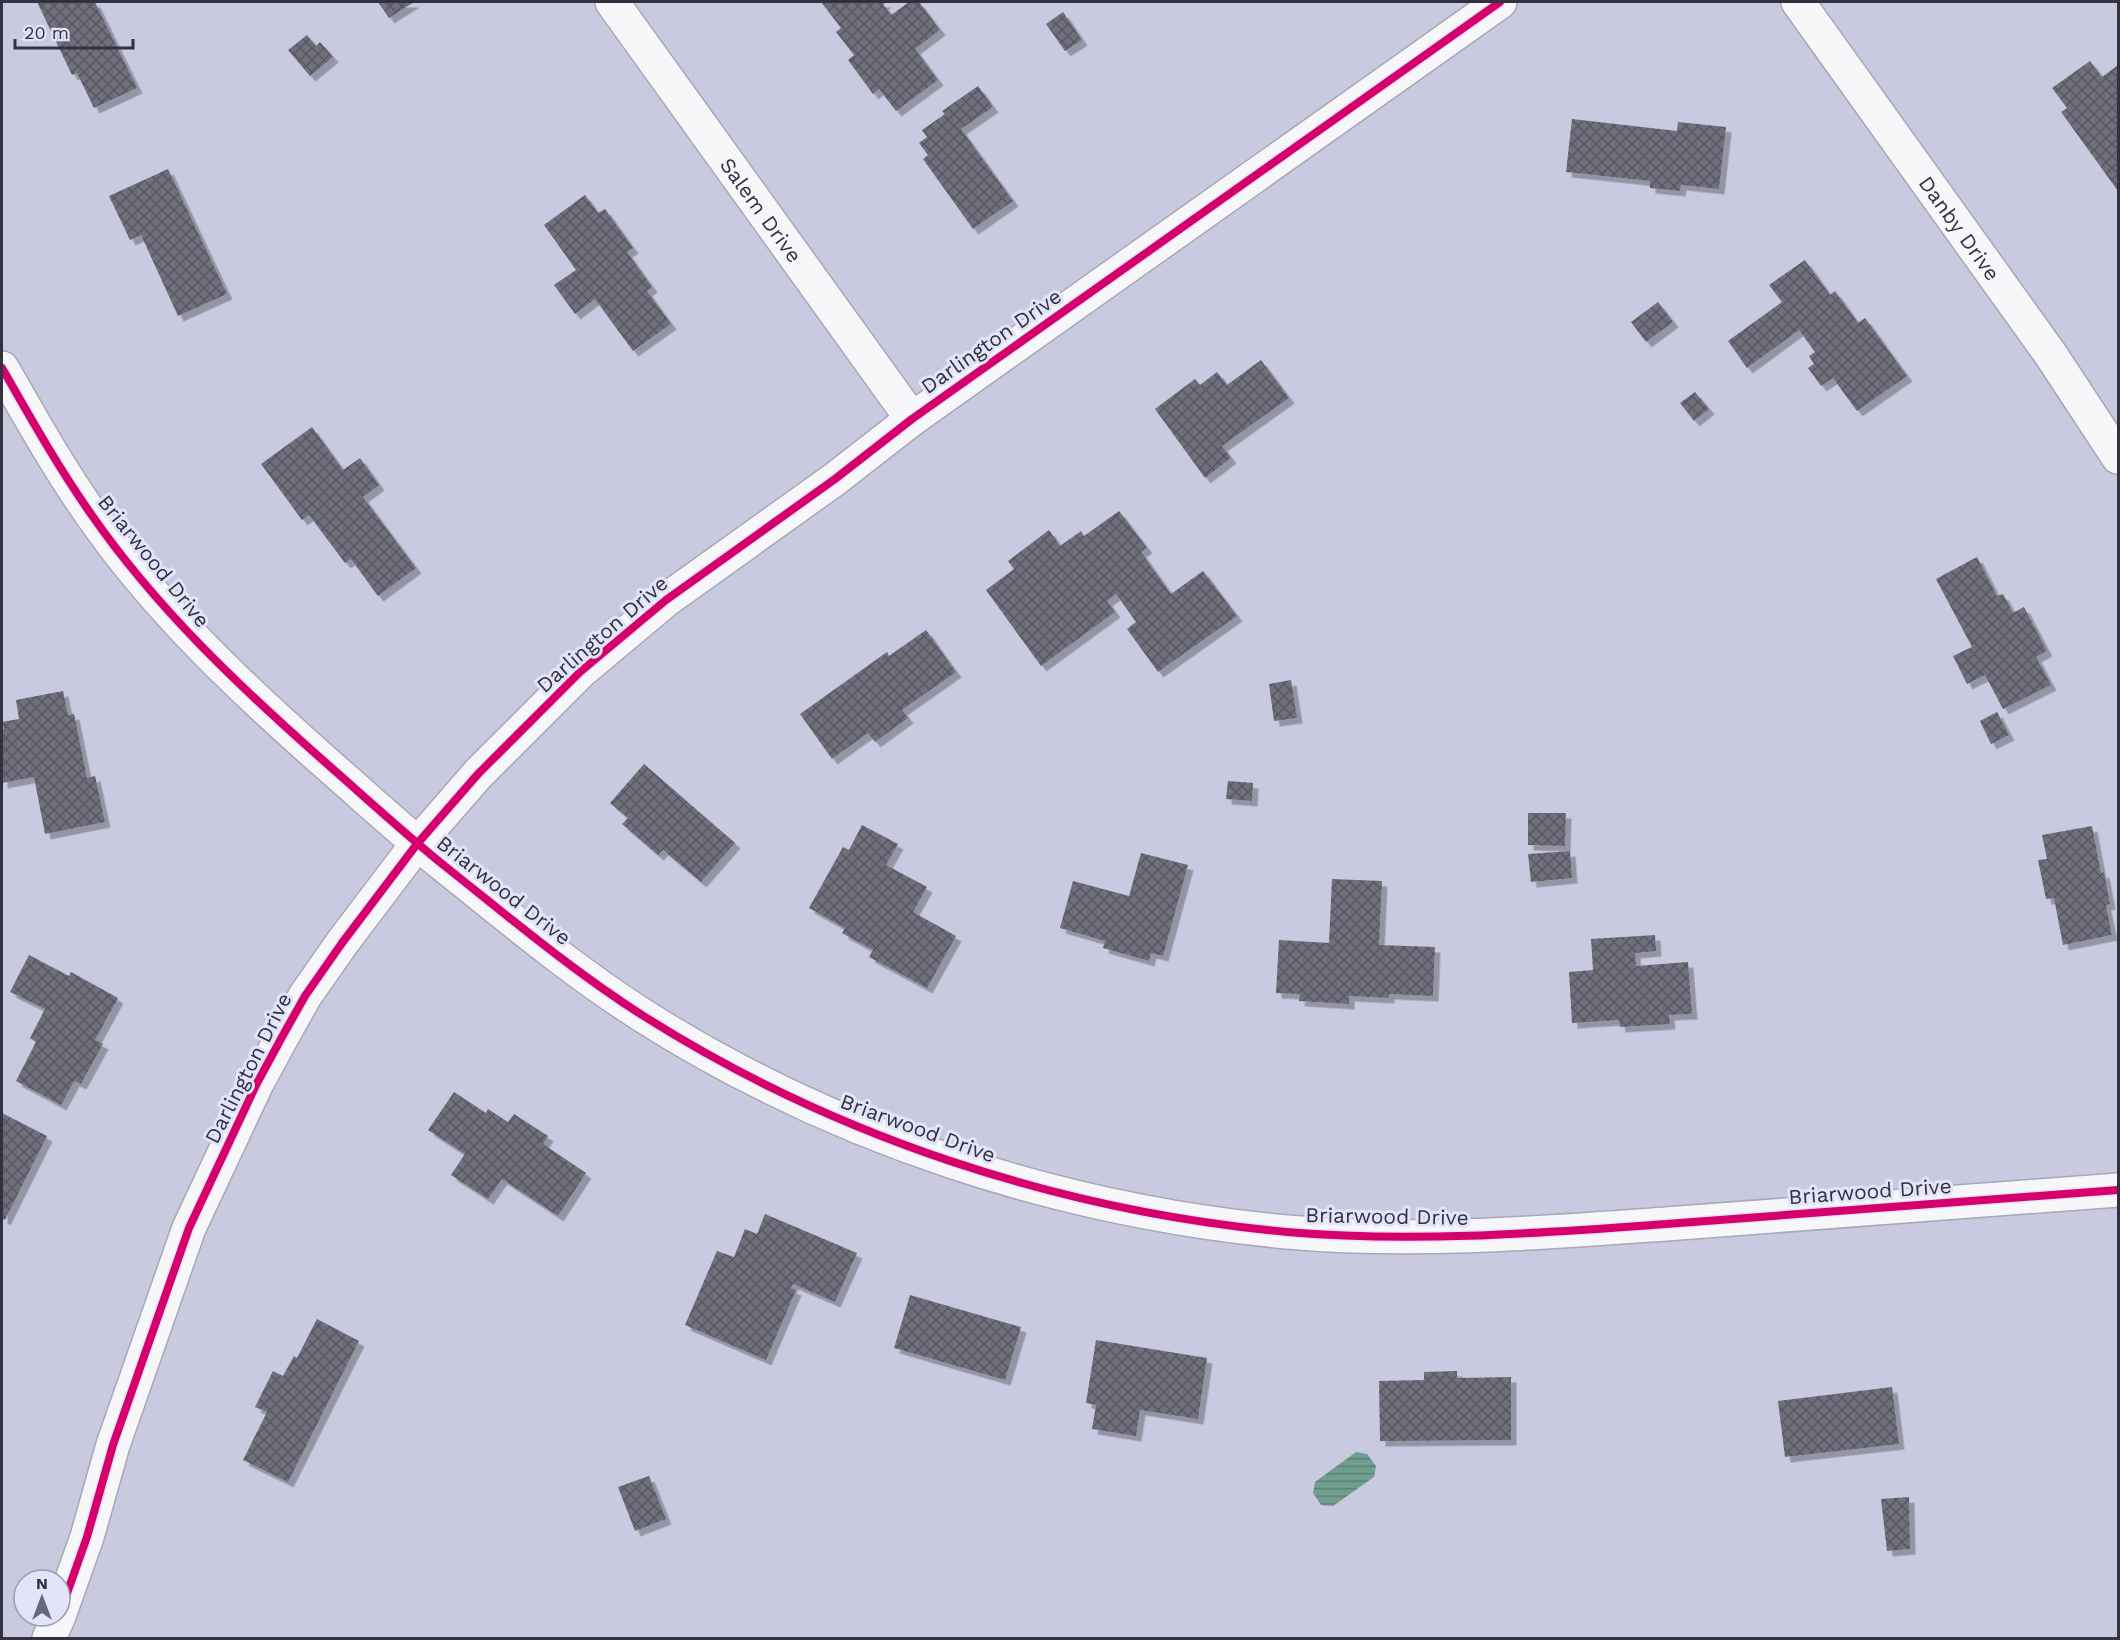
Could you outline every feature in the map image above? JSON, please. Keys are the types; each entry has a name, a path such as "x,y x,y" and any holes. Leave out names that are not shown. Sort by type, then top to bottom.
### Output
{"street":[{"name":"Salem Drive","path":"612,2 912,419"},
{"name":"Darlington Drive","path":"72,1578 87,1537 113,1445 189,1228 257,1083 305,996 366,910 417,844 478,774 580,672 666,600 835,479 912,419 1500,2"},
{"name":"Danby Drive","path":"1798,2 2051,355 2118,457"},
{"name":"Briarwood Drive","path":"2,368 42,438 90,513 197,643 238,684 417,844 529,933 632,1008 698,1048 758,1080 865,1129 978,1170 1058,1192 1124,1208 1207,1223 1289,1232 1402,1237 1568,1231 2118,1190"}],"shaded area":[{"path":"1356,1452 1367,1454 1376,1466 1374,1477 1333,1506 1321,1505 1313,1493 1315,1482"}],"building":[{"path":"37,2 95,2 137,88 94,108 77,73 72,75"},
{"path":"378,2 414,2 389,18"},
{"path":"821,2 887,2 883,4 891,15 909,2 919,2 940,30 915,49 938,80 896,111 879,89 873,94 848,60 854,55 836,32 841,28"},
{"path":"1063,12 1082,40 1065,51 1046,24"},
{"path":"307,35 316,46 320,42 333,57 310,76 288,50"},
{"path":"2090,61 2102,77 2118,65 2118,191 2061,112 2067,108 2052,88"},
{"path":"978,86 993,107 961,129 1013,201 973,229 923,159 928,155 919,143 927,137 922,130 945,114 942,111"},
{"path":"1572,119 1677,131 1678,122 1726,127 1719,189 1681,185 1680,191 1650,188 1650,181 1566,172"},
{"path":"168,169 227,294 178,316 141,235 130,240 109,196"},
{"path":"585,195 598,213 605,209 633,248 627,252 652,287 647,291 671,324 633,351 595,299 575,314 554,285 576,270 544,225"},
{"path":"1805,260 1830,295 1835,291 1858,323 1865,318 1907,376 1857,411 1833,378 1821,386 1808,368 1814,364 1809,356 1815,352 1799,330 1747,368 1728,341 1782,302 1769,285"},
{"path":"1658,302 1673,322 1646,342 1631,322"},
{"path":"1261,360 1289,398 1222,446 1231,458 1205,478 1155,409 1195,379 1200,385 1217,372 1227,385"},
{"path":"1695,392 1709,409 1694,421 1680,403"},
{"path":"312,427 343,470 360,458 379,485 363,497 416,568 378,596 351,559 345,563 309,515 302,520 261,464"},
{"path":"1119,511 1147,548 1141,552 1171,594 1203,571 1237,616 1158,672 1127,629 1136,622 1116,594 1107,601 1115,612 1041,666 986,590 1014,569 1008,561 1049,530 1060,546 1081,531 1084,536"},
{"path":"1977,557 1997,596 2003,594 2013,613 2024,607 2047,651 2036,657 2051,685 2003,709 1985,675 1967,684 1953,656 1972,647 1936,579"},
{"path":"926,630 956,672 902,710 908,718 875,742 868,733 832,759 800,714 887,652 889,656"},
{"path":"1291,680 1297,718 1274,721 1269,684"},
{"path":"63,691 68,715 74,714 87,778 95,776 105,822 45,834 34,777 2,783 2,729 4,729 2,722 19,719 16,700"},
{"path":"1997,712 2009,735 1991,744 1980,721"},
{"path":"644,764 735,843 701,882 663,850 658,855 622,824 628,818 610,803"},
{"path":"1228,781 1253,783 1252,801 1226,799"},
{"path":"1528,813 1566,813 1565,846 1528,845"},
{"path":"862,825 898,844 886,865 927,887 913,912 956,936 927,988 869,957 873,950 842,933 845,928 809,908 843,847 849,850"},
{"path":"2092,826 2110,904 2106,905 2112,935 2063,945 2054,898 2046,899 2038,860 2047,859 2042,835"},
{"path":"1570,851 1572,878 1531,882 1528,854"},
{"path":"1141,853 1188,865 1163,956 1151,953 1149,961 1103,948 1105,941 1060,928 1073,881 1129,896"},
{"path":"1332,879 1382,881 1379,945 1435,947 1433,996 1389,994 1389,998 1349,996 1349,1004 1299,1001 1300,994 1276,993 1279,940 1329,943"},
{"path":"1655,935 1656,951 1635,953 1636,966 1688,962 1692,1014 1669,1015 1670,1024 1620,1027 1619,1020 1572,1023 1569,972 1593,970 1591,939"},
{"path":"29,955 69,976 71,972 118,998 95,1040 103,1044 81,1084 74,1081 61,1105 16,1081 36,1042 30,1038 45,1009 10,992"},
{"path":"454,1092 486,1113 488,1109 508,1122 514,1114 548,1136 543,1144 586,1173 558,1216 502,1179 488,1199 451,1175 465,1154 428,1130"},
{"path":"2,1113 47,1136 5,1220 2,1218"},
{"path":"765,1214 857,1253 835,1302 793,1284 791,1288 796,1290 766,1360 685,1325 717,1251 734,1257 745,1229 757,1234"},
{"path":"910,1295 1021,1327 1005,1380 894,1348"},
{"path":"317,1319 359,1341 288,1482 243,1460 267,1412 255,1407 273,1371 283,1376 294,1356 297,1358"},
{"path":"1096,1340 1207,1358 1198,1419 1140,1410 1136,1436 1092,1429 1096,1405 1086,1403"},
{"path":"1457,1371 1457,1378 1511,1377 1511,1440 1380,1441 1379,1381 1424,1380 1424,1372"},
{"path":"1892,1387 1899,1444 1785,1457 1778,1401"},
{"path":"649,1476 666,1519 635,1531 618,1487"},
{"path":"1909,1497 1910,1549 1887,1551 1881,1499"}],"cycle path":[{"path":"72,1579 87,1537 113,1445 189,1228 257,1083 305,996 342,943 417,844 478,774 580,672 666,600 835,479 912,419 1500,2"},
{"path":"2,368 79,496 116,549 143,582 231,676 386,816 542,944 642,1015 716,1058 792,1097 871,1132 951,1161 1034,1186 1117,1206 1202,1222 1334,1235 1476,1236 2118,1190"}]}
